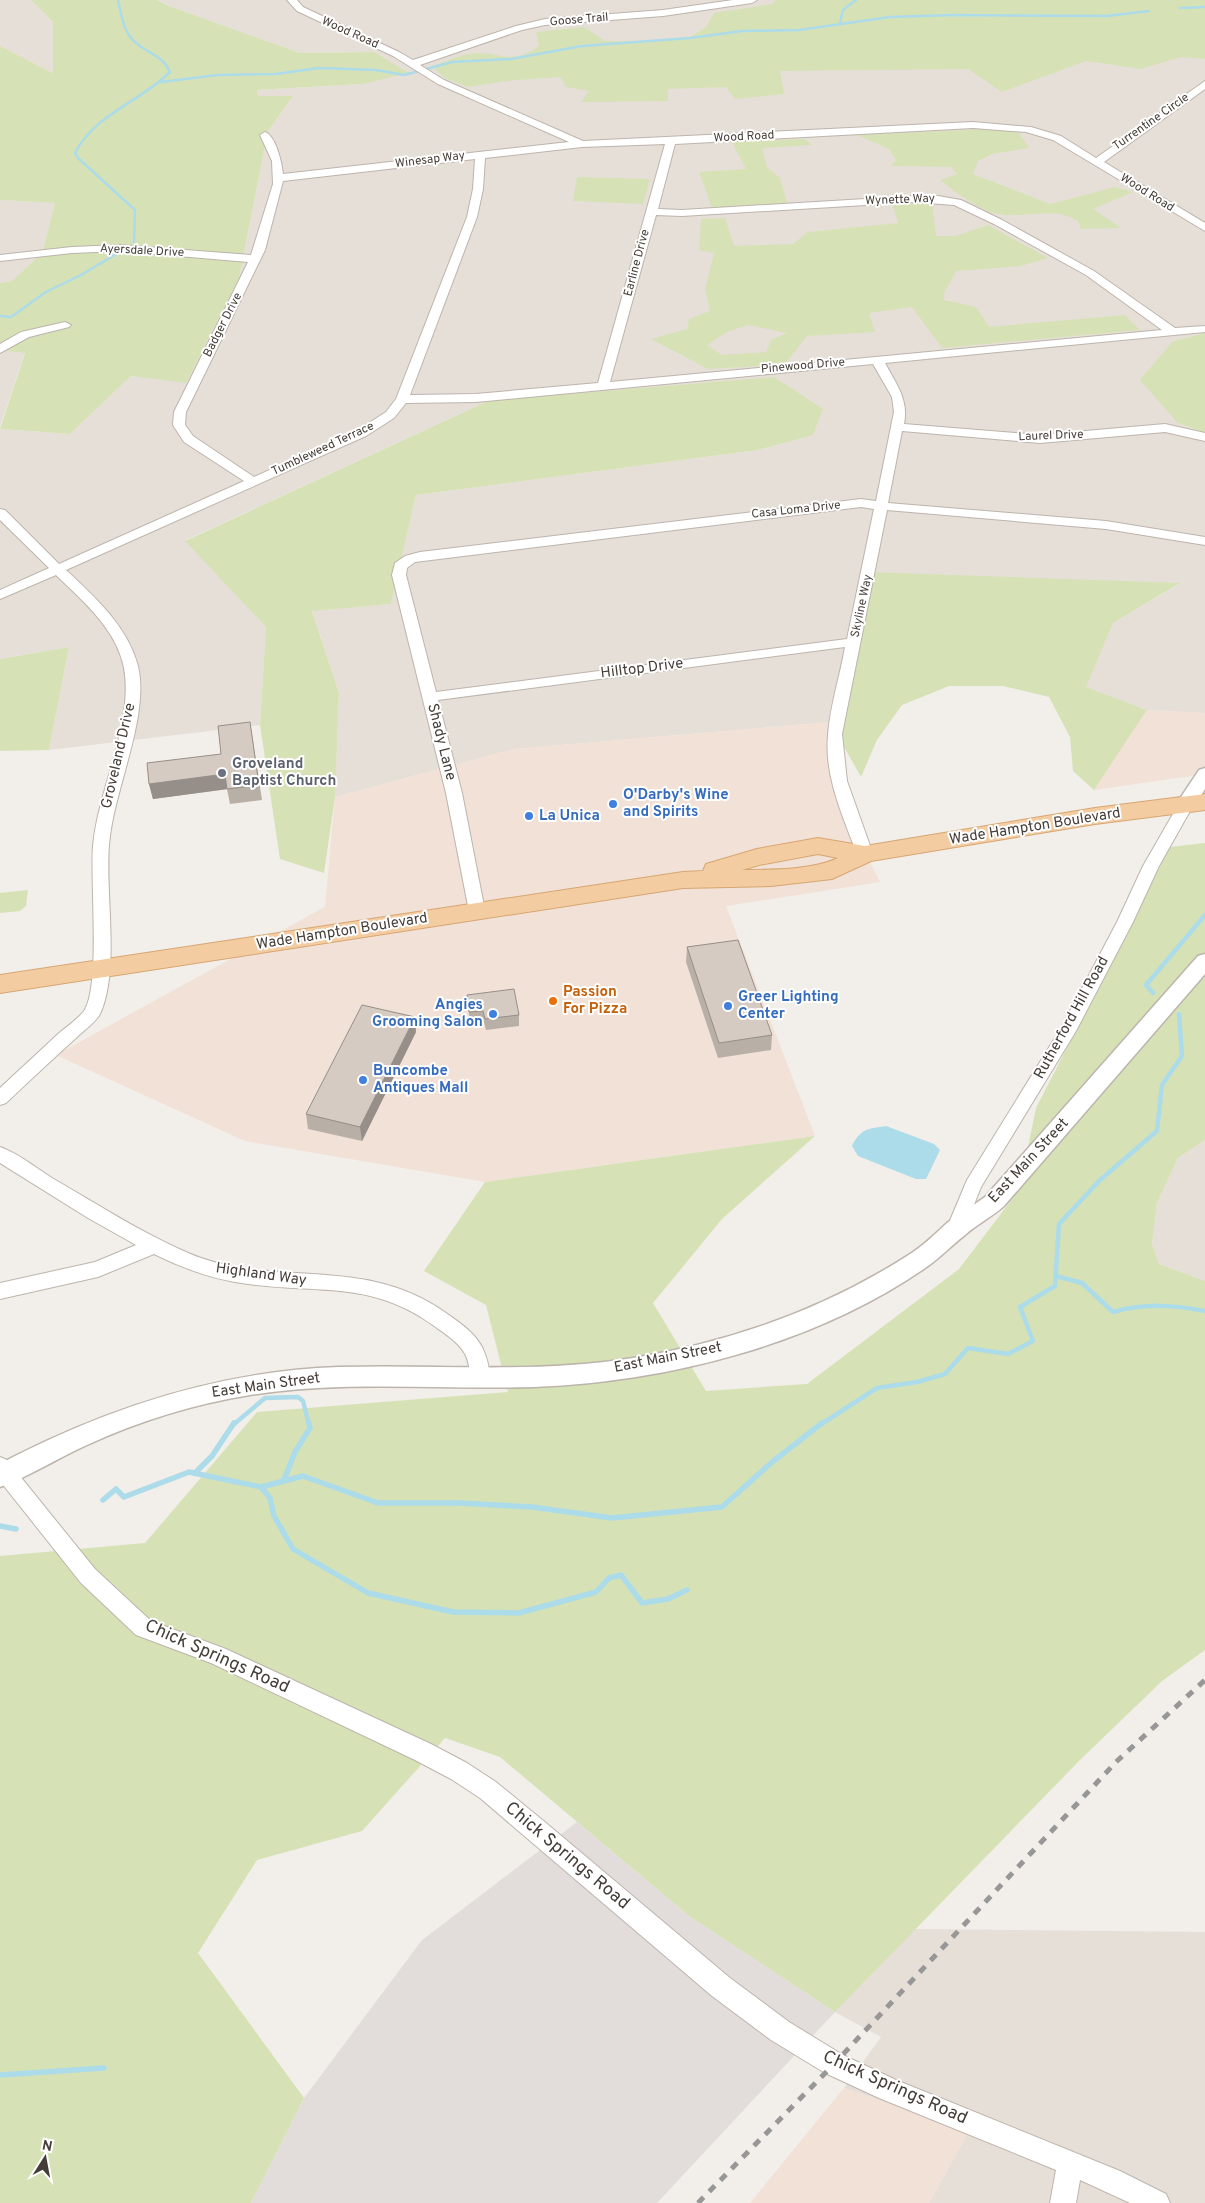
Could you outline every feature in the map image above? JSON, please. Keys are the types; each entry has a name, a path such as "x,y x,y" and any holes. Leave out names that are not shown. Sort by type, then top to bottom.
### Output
{"main road":[{"name":"Wade Hampton Boulevard","path":"0,984 683,880 771,878 832,870 865,854 1095,816 1195,803"}],"street":[{"name":"Wood Road","path":"292,0 303,11 372,42 441,82 582,144 671,141 924,126 991,126 1027,129 1049,135 1205,228"},
{"name":"Goose Trail","path":"418,68 520,28 545,22 663,13 752,0"},
{"name":"Turrentine Circle","path":"1097,162 1205,84"},
{"name":"Badger Drive","path":"252,481 188,439 180,430 178,420 192,387 255,259 268,222 278,178 277,161 264,135"},
{"name":"Earline Drive","path":"604,386 671,141"},
{"name":"Winesap Way","path":"278,178 582,144"},
{"name":"Tumbleweed Terrace","path":"0,595 370,429 390,415 402,399 472,217 478,189 480,154"},
{"name":"Wynette Way","path":"651,212 682,213 915,199 948,200 965,205 1090,273 1174,332"},
{"name":"Ayersdale Drive","path":"0,258 72,250 120,248 255,259"},
{"path":"0,349 25,334 65,325"},
{"name":"Pinewood Drive","path":"402,399 476,398 1205,329"},
{"name":"Skyline Way","path":"865,854 847,811 834,750 835,734 900,412 898,397 877,360"},
{"name":"Laurel Drive","path":"897,427 1040,439 1165,428 1205,437"},
{"name":"Casa Loma Drive","path":"399,575 399,570 404,562 420,556 861,503 1114,526 1205,541"},
{"name":"Groveland Drive","path":"0,513 93,604 116,632 127,656 133,689 131,711 110,792 101,845 99,882 103,929 102,968"},
{"name":"Shady Lane","path":"399,575 454,793 477,911"},
{"name":"Hilltop Drive","path":"430,697 854,642"},
{"path":"1195,803 1205,774"},
{"name":"Rutherford Hill Road","path":"955,1230 974,1185 1068,1031 1125,922 1151,866 1195,803"},
{"name":"East Main Street","path":"2,1471 90,1432 181,1401 230,1390 272,1382 329,1377 536,1377 597,1372 661,1362 722,1348 774,1332 824,1312 874,1288 939,1246 955,1230 994,1201 1016,1179 1205,960"},
{"path":"0,1098 92,1014 102,968"},
{"name":"Highland Way","path":"0,1154 108,1222 154,1246 204,1267 235,1275 352,1285 393,1294 425,1309 462,1336 472,1346 479,1359 480,1377"},
{"path":"0,1291 98,1269 154,1246"},
{"name":"Chick Springs Road","path":"2,1471 88,1576 144,1628 218,1656 423,1752 459,1771 488,1790 538,1830 721,1987 780,2030 834,2064 888,2089 1110,2180 1157,2203"},
{"path":"1063,2203 1070,2164"}],"shaded area":[{"path":"0,0 31,0 53,22 53,73 0,46"},
{"path":"157,0 1205,0 1205,333 1173,341 1178,423 1205,433 1205,713 1147,710 1085,687 1113,623 1179,584 830,722 514,749 335,797 339,693 312,610 391,604 416,495 758,450 813,435 488,401 186,540 266,627 260,725 49,750 69,647 0,659 0,429 70,434 131,376 186,382 239,278 268,131 293,96 258,96 257,90 362,84 374,52 300,53"},
{"path":"0,200 55,203 42,253 12,281 0,283"},
{"path":"0,350 25,352 0,427"},
{"path":"1147,710 1205,713 1205,774 1094,790"},
{"path":"830,722 854,831 880,882 726,906 815,1136 485,1182 245,1141 56,1055 325,907 335,797 514,749"},
{"path":"1205,1140 1205,1281 1159,1264 1152,1244 1157,1203 1178,1158"},
{"path":"577,1822 689,1916 835,2012 657,2203 251,2203 304,2098 422,1940"},
{"path":"915,1929 1205,1932 1205,2203 929,2203 969,2131 844,2088 881,2037 835,2012"},
{"path":"844,2088 969,2131 929,2203 750,2203"}],"green space":[{"path":"31,0 157,0 300,53 374,52 409,73 362,84 257,90 258,96 293,96 268,131 239,278 186,383 131,376 70,434 0,429 25,353 0,350 0,283 12,281 42,253 55,203 0,200 0,46 53,73 53,22"},
{"path":"776,0 1205,0 1205,59 1181,57 1141,69 1086,61 1002,92 968,69 780,71 784,94 735,99 726,87 668,89 668,101 581,102 589,91 566,87 560,77 506,81 468,87 445,78 432,66 472,53 508,57 522,55 539,46 536,32 584,27 605,41 649,41 692,36 706,27 714,13 772,4"},
{"path":"988,129 1019,133 1029,148 992,154 978,161 973,174 1050,204 1115,187 1133,192 1093,209 1121,228 1081,229 1078,221 1059,214 1008,215 991,212 952,190 940,180 957,174 951,167 891,166 896,160 889,149 857,135"},
{"path":"805,139 812,145 762,148 767,167 780,178 787,203 712,208 699,172 746,169 732,142"},
{"path":"577,177 650,179 643,204 573,201"},
{"path":"932,203 936,236 955,236 988,225 1048,258 1021,266 956,271 944,293 944,300 976,307 989,327 1125,315 1140,330 942,348 912,307 869,313 875,332 807,336 784,365 708,369 651,339 687,329 689,319 710,311 705,289 714,253 699,250 701,219 725,218 734,246 793,244 808,232 898,223 892,204","holes":["748,325 787,333 771,340 766,352 722,355 707,345 727,332"]},
{"path":"1205,333 1205,433 1178,423 1140,380 1173,341"},
{"path":"774,377 823,409 813,435 758,450 416,495 391,604 312,611 339,693 335,797 324,873 280,859 260,725 266,627 185,541 488,401"},
{"path":"867,572 1180,583 1113,623 1086,687 1147,710 1094,790 1073,771 1070,737 1049,697 1003,686 949,686 902,705 877,740 861,777 830,722"},
{"path":"69,647 49,750 0,751 0,659"},
{"path":"1205,843 1205,1140 1178,1158 1157,1203 1152,1244 1159,1264 1205,1281 1205,1650 1162,1681 1080,1760 835,2012 689,1916 500,1757 445,1738 362,1831 257,1860 198,1953 304,2098 251,2203 0,2203 0,1556 145,1543 257,1412 508,1392 486,1305 424,1271 485,1182 815,1136 722,1219 653,1303 706,1391 807,1384 959,1269 1019,1190 1036,1108 1170,847"},
{"path":"28,890 26,906 20,911 0,913 0,893"}],"water":[{"path":"886,1126 934,1144 940,1150 926,1179 916,1179 858,1156 852,1146 855,1140 866,1130"}],"building":[{"path":"250,722 259,785 227,789 225,774 149,784 147,763 221,754 218,726"},
{"name":"Greer Lighting Center","path":"738,940 772,1035 719,1043 687,947"},
{"path":"514,989 519,1015 485,1019 483,1011 469,1012 467,995"},
{"name":"Buncombe Antiques Mall","path":"362,1005 415,1017 360,1127 306,1114"}],"waterway":[{"path":"118,0 128,34 141,47 162,61 170,72 94,128 75,153 78,158 135,210 134,242"},
{"path":"840,23 843,10 856,0"},
{"path":"1180,8 1205,7"},
{"path":"161,82 217,75 275,74 319,68 376,70 404,75 452,62 511,59 582,46 690,38 742,31 799,30 890,17 952,15 1107,16 1149,11"},
{"path":"0,316 11,317 46,292 81,275 118,253"},
{"path":"1153,993 1146,985 1205,915"},
{"path":"820,1425 877,1388 917,1382 945,1374 968,1348 1008,1354 1033,1341 1020,1307 1055,1286 1059,1224 1100,1180 1157,1131 1162,1085 1182,1056 1179,1014"},
{"path":"1056,1276 1082,1283 1113,1312 1148,1306 1182,1307 1205,1311"},
{"path":"233,1425 265,1398 298,1397 303,1401 309,1425"},
{"path":"195,1473 212,1456 234,1423"},
{"path":"284,1480 295,1452 310,1428 309,1423"},
{"path":"261,1487 303,1476 378,1503 459,1503 532,1507 612,1518 722,1507 771,1463 822,1423"},
{"path":"103,1500 116,1489 124,1497 189,1472 261,1487"},
{"path":"261,1487 270,1498 274,1516 293,1549 368,1593 453,1612 519,1613 596,1592 609,1578 621,1575 642,1603 668,1599 687,1590"},
{"path":"0,1526 16,1529"},
{"path":"0,2075 104,2068"}],"railway":[{"path":"698,2203 834,2064 1117,1761 1205,1680"}],"place":[{"name":"Groveland Baptist Church","path":"222,773"},
{"name":"O'Darby's Wine and Spirits","path":"613,804"},
{"name":"La Unica","path":"529,816"},
{"name":"Passion For Pizza","path":"553,1001"},
{"name":"Greer Lighting Center","path":"728,1006"},
{"name":"Angies Grooming Salon","path":"493,1014"},
{"name":"Buncombe Antiques Mall","path":"363,1080"}]}
